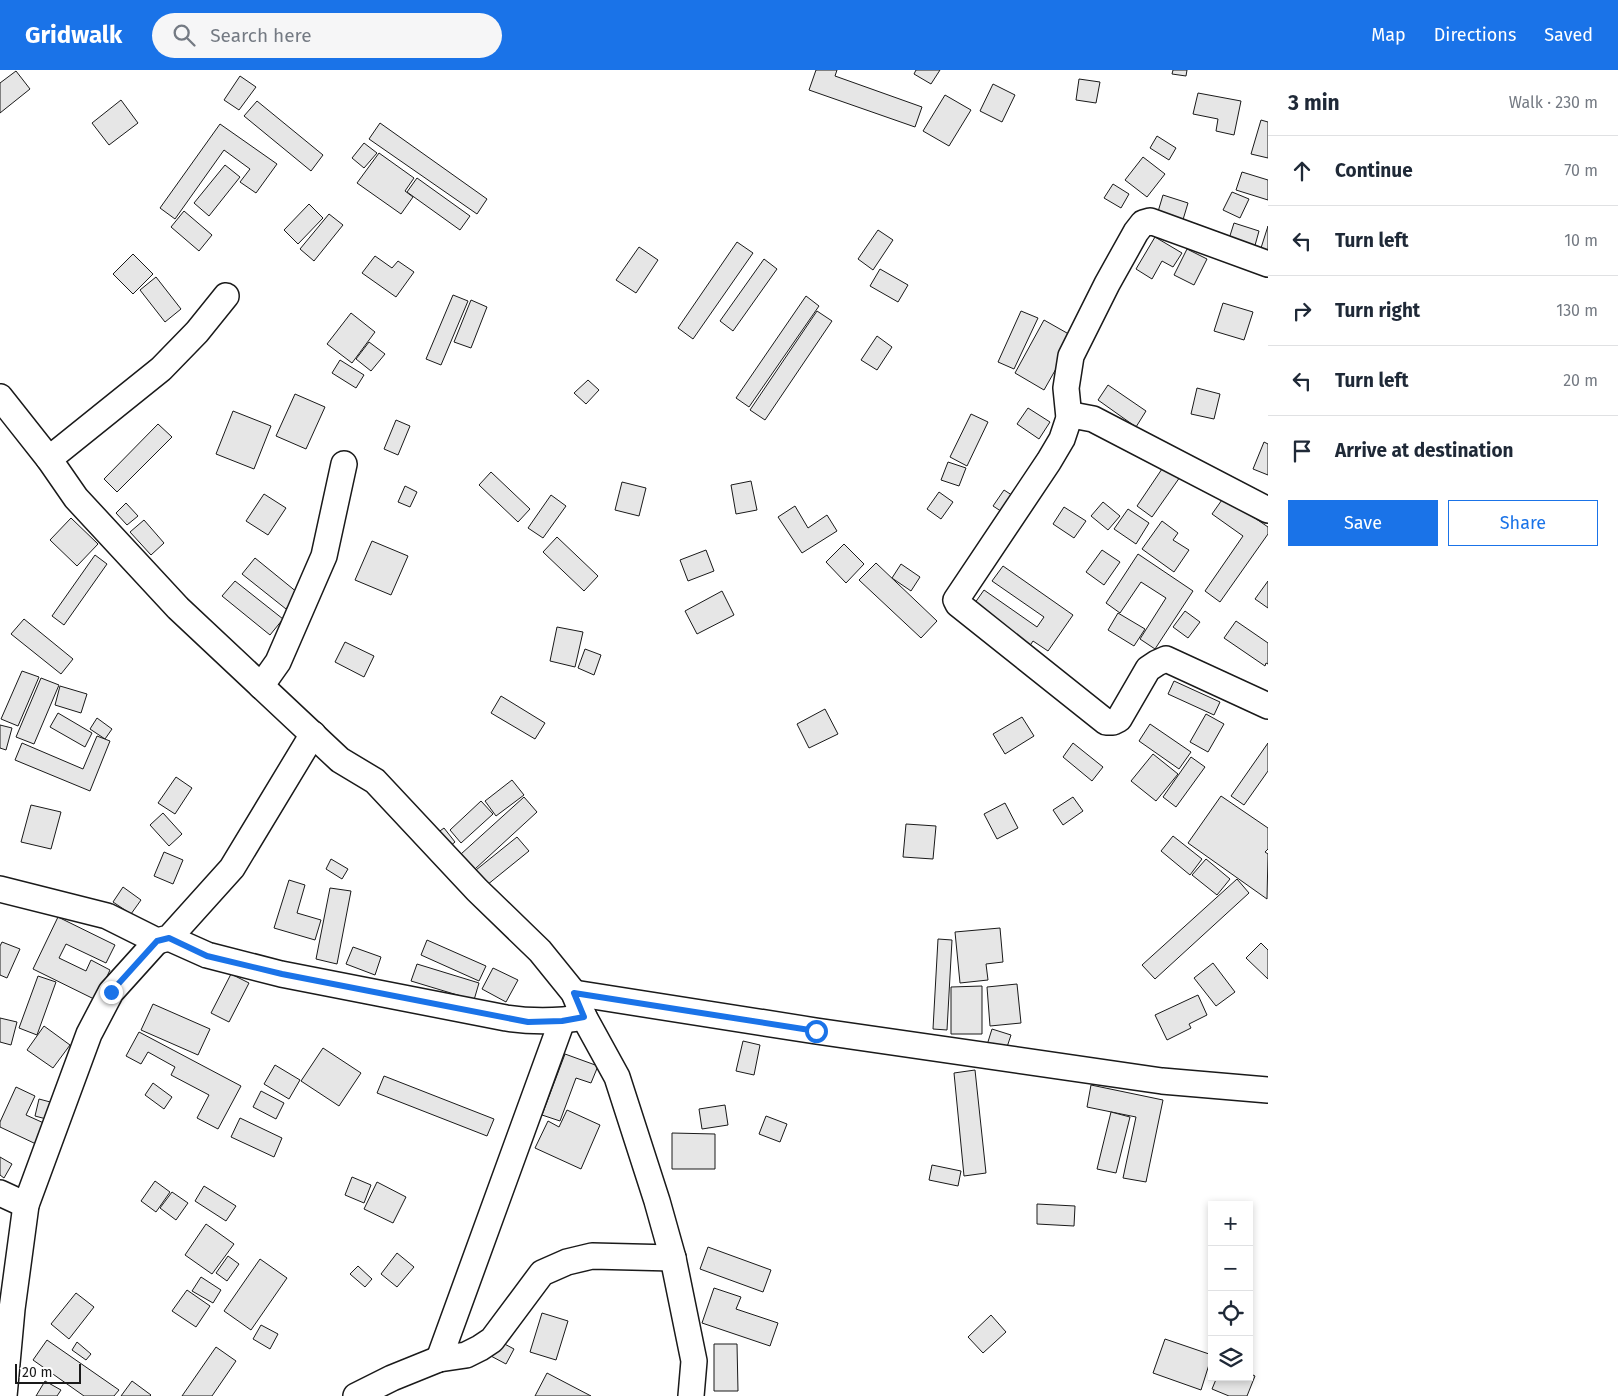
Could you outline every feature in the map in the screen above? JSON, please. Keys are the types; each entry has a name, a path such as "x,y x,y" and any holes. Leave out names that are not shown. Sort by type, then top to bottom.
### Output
{"street":[{"path":"1268,264 1150,221 1143,223 1107,284 1071,356 1066,388 1070,418 1062,439 956,600 958,604 1106,722 1113,722 1119,719 1148,669 1157,662 1166,659 1268,706"},
{"path":"49,459 161,369 197,332 226,296"},
{"path":"0,397 49,459 76,498 178,608 340,760 374,781 477,890 540,951 574,993 573,1019 439,1359"},
{"path":"1070,418 1072,415 1094,419 1268,510"},
{"path":"260,686 278,662 324,556 344,464"},
{"path":"4,1396 12,1309 26,1205 88,1034 111,992 232,868 313,734"},
{"path":"0,889 107,916 146,937 163,939 207,956 282,974 528,1022 573,1019"},
{"path":"574,993 1162,1081 1268,1090"},
{"path":"573,1019 617,1077 654,1193 673,1258 694,1361 691,1396"},
{"path":"0,1193 26,1205"},
{"path":"356,1396 392,1378 439,1359 466,1355 492,1340 542,1273 567,1262 592,1256 673,1258"}],"building":[{"path":"816,70 837,70 835,76 922,107 915,127 809,90"},
{"path":"916,70 940,70 931,84 914,74"},
{"path":"1173,70 1187,70 1186,76 1172,74"},
{"path":"16,71 30,89 0,113 0,83"},
{"path":"240,76 256,87 239,110 224,100"},
{"path":"1079,79 1100,82 1096,103 1076,100"},
{"path":"993,84 1015,95 1002,122 980,111"},
{"path":"1198,93 1241,101 1234,135 1216,131 1218,119 1193,114"},
{"path":"945,95 971,110 949,146 923,131"},
{"path":"121,100 138,123 109,145 92,123"},
{"path":"257,101 323,155 311,171 244,116"},
{"path":"1261,120 1268,122 1268,158 1251,154"},
{"path":"380,123 487,199 477,214 369,139"},
{"path":"220,124 277,164 256,193 240,182 250,169 224,150 175,219 160,208"},
{"path":"1157,136 1176,148 1169,160 1150,148"},
{"path":"364,143 377,153 364,168 352,158"},
{"path":"379,153 414,178 405,191 413,197 401,214 357,183"},
{"path":"1143,157 1165,174 1147,197 1125,180"},
{"path":"225,165 240,177 209,216 194,203"},
{"path":"1242,172 1268,180 1268,200 1236,190"},
{"path":"417,178 470,216 460,230 407,192"},
{"path":"1113,184 1129,194 1121,208 1104,198"},
{"path":"1232,192 1249,199 1240,218 1223,210"},
{"path":"1163,195 1188,203 1182,223 1157,215"},
{"path":"309,204 323,218 298,244 284,230"},
{"path":"184,211 212,235 199,251 171,227"},
{"path":"329,214 343,225 314,261 300,249"},
{"path":"1234,223 1259,231 1254,249 1228,242"},
{"path":"1268,226 1268,250 1261,248"},
{"path":"878,230 893,240 873,270 858,259"},
{"path":"1155,237 1182,253 1173,267 1162,261 1152,279 1136,269"},
{"path":"737,242 753,253 693,339 678,328"},
{"path":"639,247 658,260 636,293 616,280"},
{"path":"1187,249 1207,259 1194,285 1174,275"},
{"path":"133,254 153,274 133,294 113,274"},
{"path":"375,256 392,268 398,261 414,272 396,297 362,273"},
{"path":"764,259 777,269 733,331 720,321"},
{"path":"880,269 908,285 898,302 870,286"},
{"path":"156,277 181,309 165,322 140,290"},
{"path":"453,295 468,301 441,365 426,359"},
{"path":"806,296 819,306 749,407 736,398"},
{"path":"471,300 487,307 471,348 454,342"},
{"path":"1223,303 1253,312 1244,340 1214,331"},
{"path":"817,311 832,321 765,420 750,410"},
{"path":"1021,311 1038,318 1014,369 998,362"},
{"path":"351,313 375,332 352,363 327,344"},
{"path":"1044,320 1074,337 1044,390 1015,373"},
{"path":"877,336 892,347 877,370 861,360"},
{"path":"369,342 385,354 371,371 356,359"},
{"path":"340,360 364,375 356,388 332,373"},
{"path":"588,380 599,390 586,404 574,393"},
{"path":"1108,385 1146,411 1136,427 1098,400"},
{"path":"1197,388 1220,394 1214,419 1191,414"},
{"path":"295,394 325,407 306,449 276,436"},
{"path":"1028,408 1050,422 1039,439 1017,424"},
{"path":"233,411 271,426 254,469 216,454"},
{"path":"971,414 988,422 967,466 950,457"},
{"path":"396,420 410,426 398,455 384,449"},
{"path":"158,424 172,437 117,492 104,479"},
{"path":"1264,442 1268,444 1268,475 1253,469"},
{"path":"948,462 966,468 959,486 941,480"},
{"path":"1164,466 1180,477 1152,517 1137,506"},
{"path":"491,472 530,509 518,522 479,485"},
{"path":"751,481 757,510 736,514 731,485"},
{"path":"622,482 646,488 639,516 615,510"},
{"path":"405,486 417,492 410,507 398,502"},
{"path":"1004,490 1021,501 1010,517 993,506"},
{"path":"939,492 953,502 941,519 927,509"},
{"path":"264,494 286,508 268,535 246,521"},
{"path":"551,495 566,506 543,538 528,528"},
{"path":"1224,497 1268,527 1268,534 1220,602 1205,591 1243,536 1212,514"},
{"path":"1103,502 1120,516 1108,530 1091,516"},
{"path":"126,503 138,516 127,525 116,513"},
{"path":"795,506 808,528 827,515 837,531 802,553 778,517"},
{"path":"1064,507 1086,521 1074,538 1053,524"},
{"path":"1128,509 1149,523 1136,544 1114,529"},
{"path":"71,518 98,544 77,566 50,540"},
{"path":"144,520 164,543 151,555 130,532"},
{"path":"1162,521 1178,533 1173,540 1189,550 1174,572 1142,549"},
{"path":"557,537 598,576 584,591 543,552"},
{"path":"372,541 408,556 391,595 355,580"},
{"path":"844,544 864,564 846,583 826,562"},
{"path":"706,550 714,571 688,581 680,560"},
{"path":"1102,550 1120,562 1104,585 1086,572"},
{"path":"1138,554 1193,591 1155,649 1140,639 1166,598 1141,582 1120,613 1106,603"},
{"path":"95,555 107,564 64,625 52,616"},
{"path":"255,558 298,593 286,609 242,574"},
{"path":"876,563 937,621 921,638 859,580"},
{"path":"901,564 920,577 911,591 892,578"},
{"path":"1003,566 1073,615 1048,651 1033,641 1029,647 972,607 984,590 1037,627 1044,617 992,581"},
{"path":"235,581 283,619 270,635 222,596"},
{"path":"1268,581 1268,608 1255,599"},
{"path":"722,591 734,615 697,634 685,611"},
{"path":"1185,611 1200,622 1188,638 1173,627"},
{"path":"1118,613 1145,629 1134,646 1108,630"},
{"path":"24,619 73,659 61,674 11,634"},
{"path":"1236,621 1268,643 1268,664 1266,663 1265,666 1224,638"},
{"path":"557,627 583,632 575,667 550,661"},
{"path":"345,642 374,656 364,677 335,662"},
{"path":"585,649 601,655 594,675 578,668"},
{"path":"22,671 39,677 18,726 1,719"},
{"path":"41,678 59,685 34,744 16,737"},
{"path":"1174,681 1220,702 1214,715 1168,694"},
{"path":"60,686 87,694 81,713 55,705"},
{"path":"501,696 545,723 535,739 491,713"},
{"path":"825,709 838,734 809,748 797,724"},
{"path":"58,713 92,733 85,747 50,727"},
{"path":"1206,714 1224,724 1208,752 1190,742"},
{"path":"1022,717 1034,736 1005,754 993,734"},
{"path":"97,718 112,729 105,739 90,729"},
{"path":"1150,724 1191,752 1179,769 1139,741"},
{"path":"0,725 12,728 6,750 0,748"},
{"path":"97,736 110,741 90,791 15,760 22,743 83,769"},
{"path":"1073,743 1103,767 1092,781 1063,757"},
{"path":"1268,743 1268,771 1244,805 1231,796"},
{"path":"1153,754 1178,774 1156,801 1131,781"},
{"path":"1191,757 1205,767 1176,807 1163,797"},
{"path":"176,777 192,788 175,814 158,803"},
{"path":"512,780 524,795 496,816 485,801"},
{"path":"1221,796 1268,828 1268,849 1265,852 1268,854 1267,899 1188,843"},
{"path":"524,797 537,812 475,869 461,854"},
{"path":"1073,797 1083,811 1063,825 1053,810"},
{"path":"481,801 493,814 461,843 450,830"},
{"path":"1005,803 1018,828 997,839 984,814"},
{"path":"31,805 61,812 51,849 21,842"},
{"path":"163,813 182,834 169,846 150,825"},
{"path":"906,824 936,826 933,859 903,857"},
{"path":"444,828 455,842 444,851 433,836"},
{"path":"1173,836 1202,859 1190,875 1161,851"},
{"path":"517,837 529,851 487,885 476,870"},
{"path":"164,852 183,860 173,884 154,876"},
{"path":"331,859 348,869 342,879 326,869"},
{"path":"1206,859 1230,879 1217,895 1192,875"},
{"path":"1237,879 1249,893 1155,979 1142,965"},
{"path":"289,880 305,885 297,913 321,920 315,940 274,928"},
{"path":"123,887 141,900 131,914 113,902"},
{"path":"330,888 351,891 337,964 316,959"},
{"path":"58,917 115,945 106,963 66,944 59,958 86,971 91,960 110,970 96,1000 33,969"},
{"path":"1000,928 1003,962 986,964 988,980 960,983 955,932"},
{"path":"938,939 952,940 947,1030 933,1029"},
{"path":"427,940 486,966 479,981 421,955"},
{"path":"2,942 20,949 7,978 0,975 0,946"},
{"path":"1261,943 1268,950 1268,979 1246,958"},
{"path":"353,947 381,957 375,975 346,964"},
{"path":"1213,963 1235,992 1216,1006 1194,978"},
{"path":"417,964 479,983 474,1000 411,981"},
{"path":"493,968 518,980 506,1002 482,989"},
{"path":"231,974 249,983 229,1022 211,1013"},
{"path":"38,976 56,982 37,1035 19,1028"},
{"path":"1017,984 1021,1023 990,1026 987,987"},
{"path":"982,986 982,1034 951,1034 951,987"},
{"path":"1198,995 1207,1015 1189,1024 1191,1028 1167,1040 1155,1015"},
{"path":"153,1004 210,1029 198,1055 141,1030"},
{"path":"0,1018 17,1022 11,1045 0,1042"},
{"path":"44,1026 70,1045 53,1068 27,1050"},
{"path":"992,1029 1011,1035 1006,1050 987,1045"},
{"path":"139,1032 241,1086 218,1129 197,1118 209,1095 171,1075 175,1067 148,1052 141,1064 126,1056"},
{"path":"743,1041 760,1045 754,1075 736,1071"},
{"path":"323,1048 361,1073 339,1106 301,1081"},
{"path":"565,1054 598,1066 591,1083 576,1078 560,1121 542,1115"},
{"path":"275,1065 300,1080 289,1099 264,1084"},
{"path":"975,1070 986,1173 964,1176 954,1073"},
{"path":"384,1076 494,1119 487,1136 377,1093"},
{"path":"153,1083 172,1097 164,1109 145,1095"},
{"path":"1091,1085 1163,1100 1146,1182 1123,1178 1136,1117 1087,1107"},
{"path":"16,1087 35,1096 26,1115 46,1124 36,1144 0,1127 0,1122"},
{"path":"261,1091 284,1103 276,1119 253,1107"},
{"path":"39,1099 54,1103 50,1120 35,1116"},
{"path":"725,1105 728,1125 702,1129 699,1109"},
{"path":"567,1110 600,1125 581,1169 535,1148 548,1121 559,1127"},
{"path":"1111,1112 1130,1117 1116,1173 1097,1169"},
{"path":"766,1116 787,1124 780,1142 759,1134"},
{"path":"240,1118 282,1138 274,1157 231,1137"},
{"path":"672,1133 715,1134 715,1169 672,1169"},
{"path":"0,1157 12,1164 4,1178 0,1175"},
{"path":"932,1165 961,1171 958,1186 929,1180"},
{"path":"352,1177 371,1185 364,1203 345,1195"},
{"path":"155,1181 170,1192 156,1212 141,1201"},
{"path":"377,1182 406,1197 393,1223 364,1209"},
{"path":"204,1186 236,1206 226,1221 195,1201"},
{"path":"172,1192 188,1203 176,1220 160,1208"},
{"path":"1037,1204 1075,1206 1074,1226 1037,1224"},
{"path":"206,1224 234,1244 212,1274 185,1255"},
{"path":"708,1247 771,1270 763,1292 700,1269"},
{"path":"397,1253 414,1267 397,1287 381,1274"},
{"path":"228,1256 239,1264 227,1281 216,1273"},
{"path":"260,1259 287,1278 251,1330 224,1311"},
{"path":"358,1266 372,1279 365,1287 350,1274"},
{"path":"201,1277 221,1290 213,1303 192,1291"},
{"path":"714,1288 741,1297 736,1309 778,1323 770,1346 702,1323"},
{"path":"187,1290 210,1306 196,1327 172,1311"},
{"path":"76,1293 94,1307 69,1339 51,1324"},
{"path":"542,1313 568,1321 556,1360 530,1352"},
{"path":"991,1315 1006,1332 983,1353 968,1337"},
{"path":"261,1325 278,1334 270,1349 253,1339"},
{"path":"1165,1339 1208,1354 1208,1368 1201,1390 1153,1373"},
{"path":"47,1340 119,1390 114,1396 84,1396 33,1360"},
{"path":"497,1340 514,1349 506,1364 489,1355"},
{"path":"77,1342 91,1354 86,1360 72,1350"},
{"path":"714,1344 737,1344 738,1391 714,1391"},
{"path":"216,1347 236,1361 212,1396 182,1396"},
{"path":"547,1373 591,1396 535,1396"},
{"path":"45,1381 61,1390 57,1396 36,1396"},
{"path":"132,1381 151,1395 121,1396"},
{"path":"1215,1381 1253,1381 1247,1396 1229,1396 1212,1389"}],"route":[{"path":"111,992 157,941 169,938 207,956 282,974 528,1022 562,1021 584,1017 574,993 816,1031"}]}
